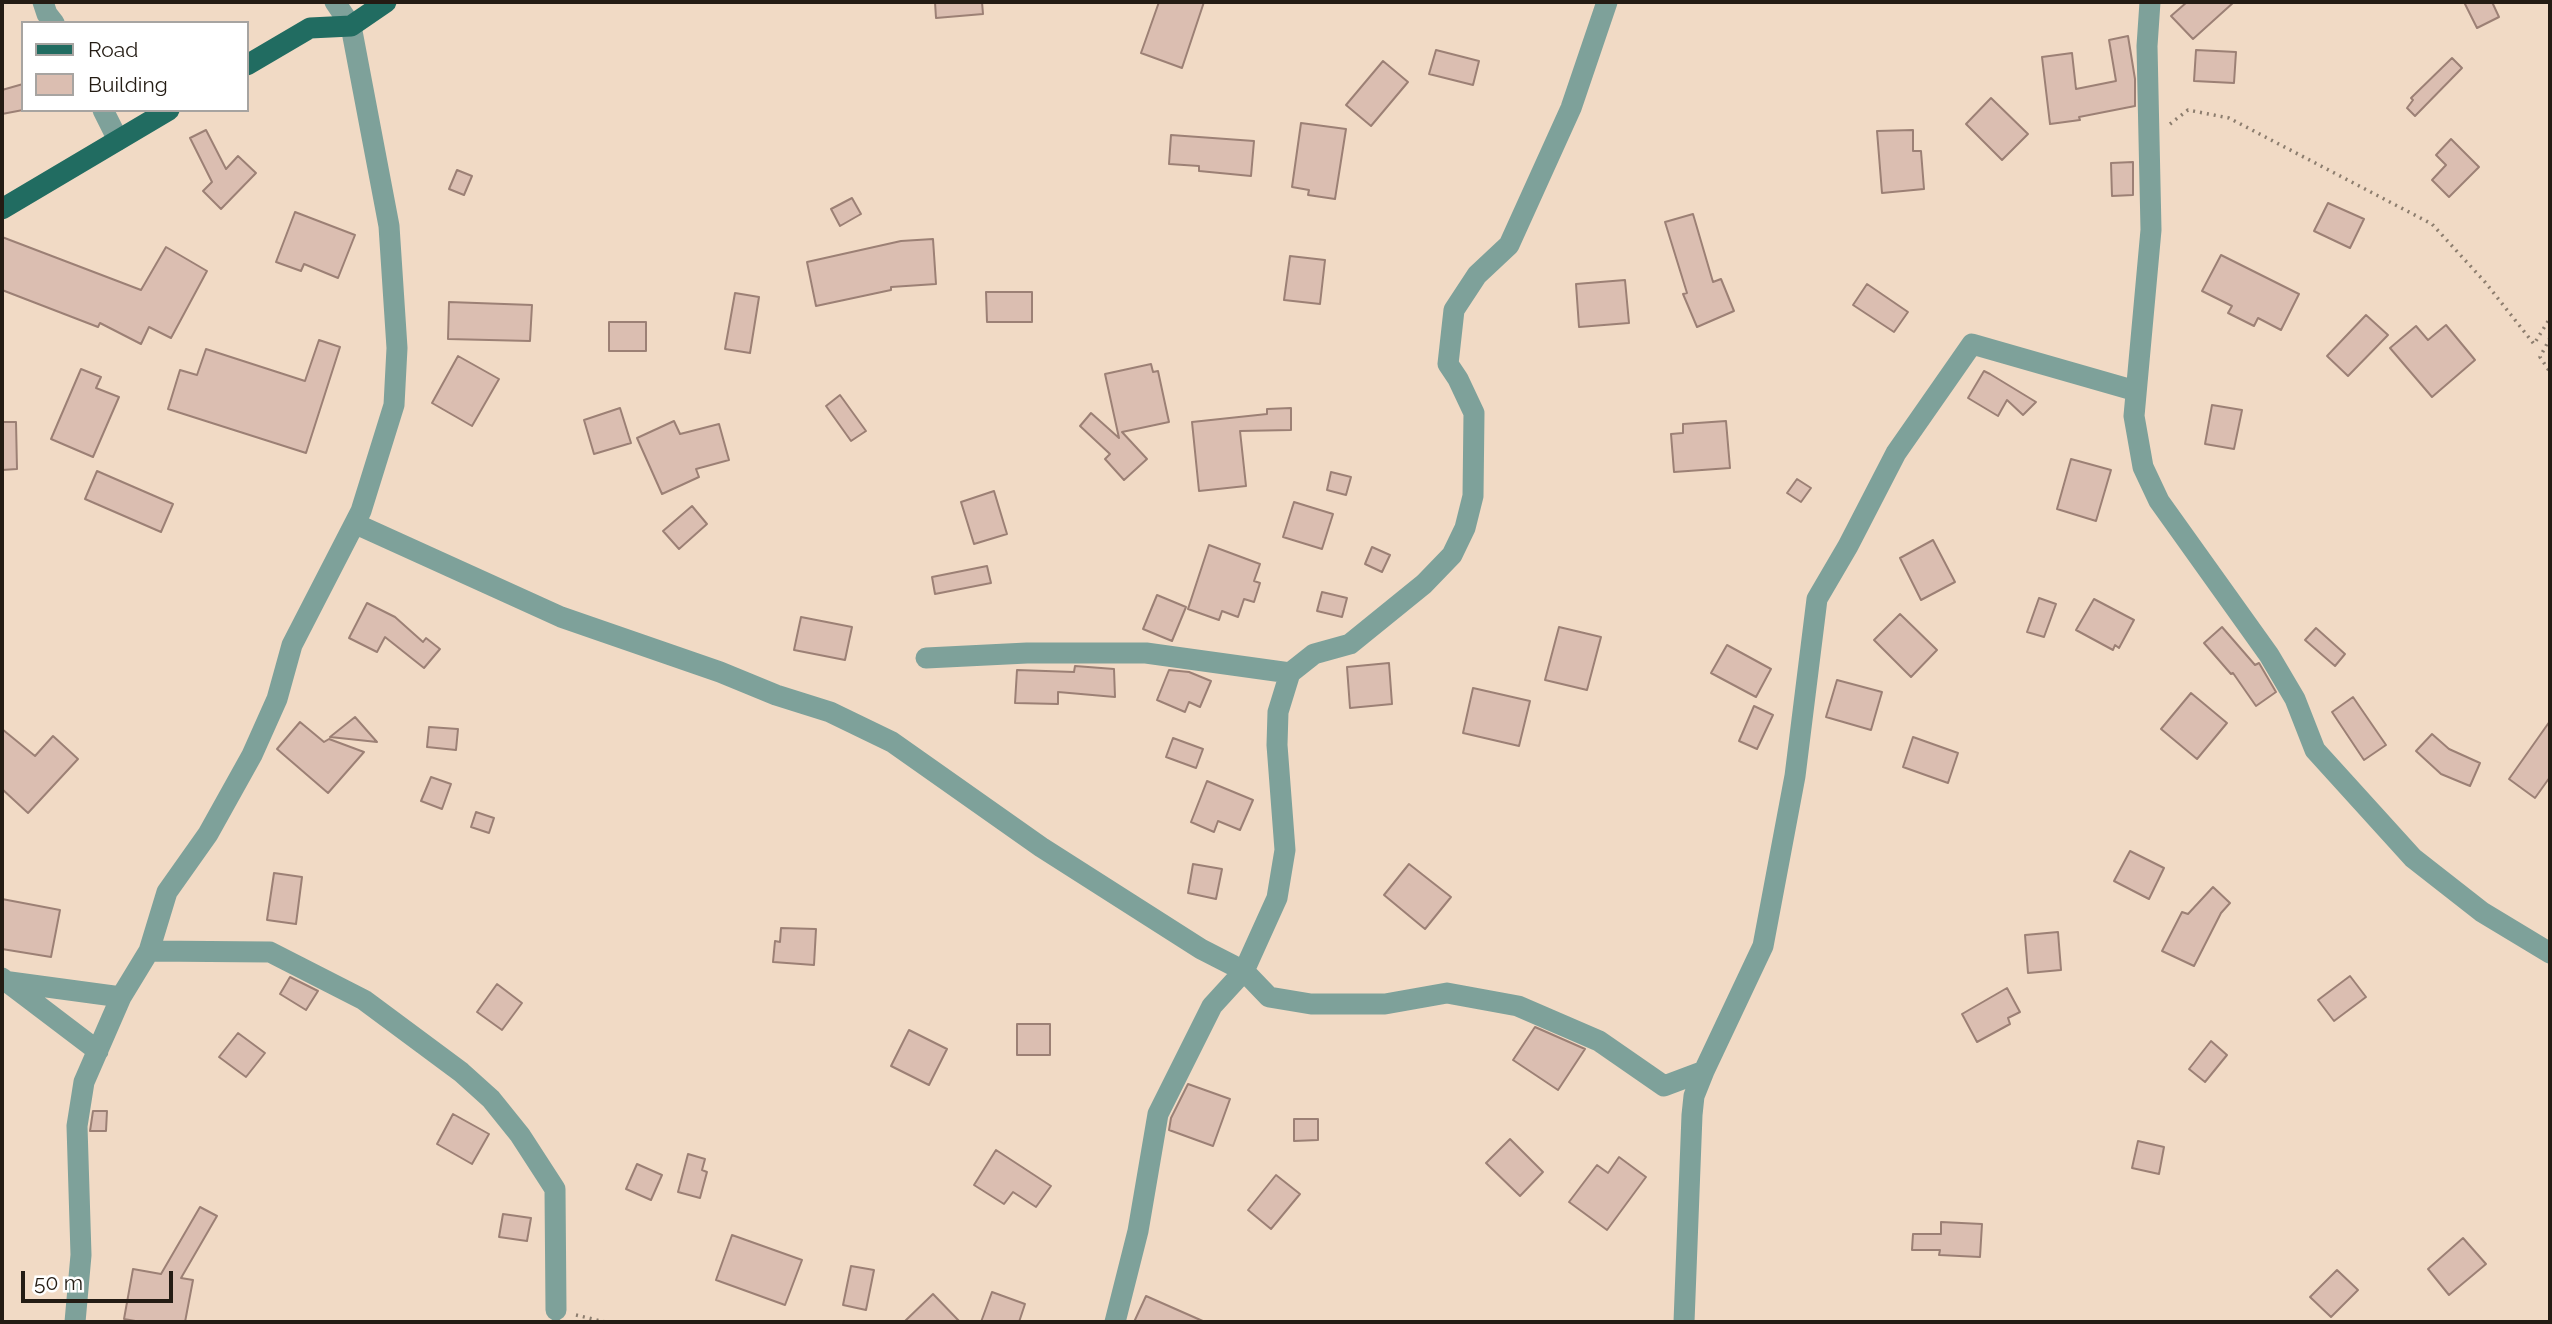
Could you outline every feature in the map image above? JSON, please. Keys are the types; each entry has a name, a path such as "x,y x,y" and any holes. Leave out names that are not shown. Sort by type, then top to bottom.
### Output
{"main road":[{"path":"248,64 310,28 351,26 386,2"},
{"path":"2,209 166,112"}],"street":[{"path":"43,2 53,21"},
{"path":"75,1322 81,1255 77,1126 84,1082 121,997 149,951 167,892 208,834 252,755 278,699 292,645 356,524 394,405 397,348 389,226 351,26 335,2"},
{"path":"1115,1322 1138,1231 1158,1114 1212,1006 1244,971 1277,898 1285,850 1277,745 1278,712 1290,673 1314,654 1350,644 1424,584 1452,555 1465,528 1473,496 1474,413 1448,364 1454,310 1477,275 1509,245 1571,108 1607,2"},
{"path":"2150,2 2147,46 2151,230 2134,416 2143,467 2160,501 2269,654 2295,699 2315,750 2413,858 2482,912 2550,953"},
{"path":"104,112 118,140"},
{"path":"1684,1322 1694,1096 1763,946 1794,776 1817,600 1896,453 1972,344 2136,391"},
{"path":"356,524 561,617 830,712 892,742 1041,847 1201,948 1244,971 1269,998 1311,1004 1385,1004 1447,993 1518,1006 1599,1041 1664,1086 1704,1071"},
{"path":"926,658 1027,653 1146,653 1290,673"},
{"path":"149,951 270,952 364,1000 461,1073 498,1108 520,1135 555,1189 556,1310"},
{"path":"5,980 121,997"},
{"path":"5,980 98,1051"}],"path":[{"path":"2149,140 2188,110 2229,118 2432,224 2534,344 2550,318"},
{"path":"2550,338 2540,357 2550,372"},
{"path":"556,1310 605,1322"}],"building":[{"path":"935,2 982,2 983,14 936,18"},
{"path":"1159,2 1204,2 1182,68 1141,53"},
{"path":"2187,2 2234,2 2193,39 2171,16"},
{"path":"2464,2 2492,2 2499,17 2477,28"},
{"path":"2128,36 2135,79 2135,106 2079,117 2080,120 2050,124 2042,57 2072,53 2076,89 2116,81 2109,40"},
{"path":"1436,50 1479,61 1473,85 1429,74"},
{"path":"2196,50 2236,52 2234,83 2194,81"},
{"path":"2452,58 2462,68 2415,116 2407,108 2413,100 2411,98"},
{"path":"1383,61 1408,82 1371,126 1346,105"},
{"path":"21,85 21,110 2,114 2,90"},
{"path":"1991,98 2028,134 2002,160 1966,124"},
{"path":"1301,123 1346,129 1335,199 1308,195 1309,190 1292,187"},
{"path":"206,130 226,169 238,156 256,173 221,209 203,191 212,182 190,138"},
{"path":"1913,130 1913,151 1921,151 1924,189 1882,193 1877,131"},
{"path":"1171,135 1254,141 1251,176 1199,171 1199,166 1169,164"},
{"path":"2451,139 2479,167 2449,197 2432,180 2446,165 2436,155"},
{"path":"2133,162 2133,195 2112,196 2111,163"},
{"path":"457,170 472,176 464,195 449,189"},
{"path":"852,198 861,214 840,226 831,209"},
{"path":"2328,203 2364,219 2350,248 2314,231"},
{"path":"295,212 355,235 338,278 304,264 301,271 276,262"},
{"path":"1693,214 1713,282 1721,279 1734,311 1697,327 1683,294 1687,293 1665,222"},
{"path":"2,237 141,290 166,247 207,271 171,338 149,327 141,344 100,323 98,327 2,290"},
{"path":"933,239 936,284 891,287 891,290 816,306 807,262 901,241"},
{"path":"2221,255 2299,294 2281,330 2258,318 2254,326 2228,313 2232,306 2202,291"},
{"path":"1290,256 1325,260 1320,304 1284,300"},
{"path":"1625,280 1629,323 1579,327 1576,284"},
{"path":"1867,284 1908,312 1894,332 1853,305"},
{"path":"986,292 1032,292 1032,322 987,322"},
{"path":"735,293 759,297 750,353 725,349"},
{"path":"449,302 532,305 530,341 448,339"},
{"path":"2366,315 2388,335 2348,376 2327,356"},
{"path":"609,322 646,322 646,351 609,351"},
{"path":"2446,325 2475,360 2432,397 2390,348 2416,326 2428,340"},
{"path":"319,340 340,347 306,453 168,409 180,370 197,375 206,349 305,381"},
{"path":"458,356 499,379 472,426 432,403"},
{"path":"1151,364 1153,372 1158,371 1169,422 1122,432 1147,459 1124,480 1105,459 1110,454 1080,426 1091,413 1119,438 1105,374"},
{"path":"81,369 101,377 96,388 119,397 93,457 51,439"},
{"path":"1984,371 2036,402 2023,415 2007,400 1998,416 1968,398"},
{"path":"840,395 866,431 851,441 826,406"},
{"path":"2212,405 2242,410 2234,449 2205,444"},
{"path":"620,408 631,443 594,454 584,420"},
{"path":"1291,408 1291,430 1240,431 1246,486 1199,491 1192,422 1267,414 1267,409"},
{"path":"674,421 680,434 719,424 729,460 696,469 699,477 662,494 637,438"},
{"path":"1726,421 1730,468 1674,472 1671,434 1683,433 1683,424"},
{"path":"2,422 16,422 17,469 2,470"},
{"path":"2071,459 2111,470 2096,521 2057,509"},
{"path":"97,471 173,504 161,532 85,499"},
{"path":"1331,472 1351,477 1346,495 1327,490"},
{"path":"1797,479 1811,488 1801,502 1787,493"},
{"path":"994,491 1007,534 974,544 961,502"},
{"path":"1294,502 1333,514 1322,549 1283,537"},
{"path":"692,506 707,524 679,549 663,531"},
{"path":"1933,540 1955,582 1921,600 1900,558"},
{"path":"1209,545 1260,564 1254,581 1260,583 1254,602 1244,599 1238,617 1222,611 1219,620 1188,609"},
{"path":"1372,547 1390,555 1382,572 1365,564"},
{"path":"987,566 991,583 935,594 932,577"},
{"path":"1322,592 1347,598 1342,617 1317,611"},
{"path":"1157,595 1186,607 1172,641 1143,629"},
{"path":"2039,598 2056,604 2044,637 2027,632"},
{"path":"2094,599 2134,620 2119,648 2115,645 2113,650 2076,630"},
{"path":"367,603 395,617 423,642 426,638 440,649 424,668 385,637 377,652 349,638"},
{"path":"1900,614 1937,650 1911,677 1874,640"},
{"path":"801,617 852,627 845,660 794,650"},
{"path":"1559,627 1601,637 1587,690 1545,680"},
{"path":"2222,627 2255,665 2259,663 2276,692 2256,706 2233,673 2231,674 2204,643"},
{"path":"2316,628 2345,654 2335,666 2305,640"},
{"path":"1727,645 1771,669 1756,697 1711,673"},
{"path":"1389,663 1392,704 1350,708 1347,667"},
{"path":"1075,666 1114,669 1115,697 1058,692 1058,704 1015,703 1017,670 1074,672"},
{"path":"1169,670 1189,672 1211,681 1200,707 1189,702 1185,712 1157,700"},
{"path":"1837,680 1882,692 1871,730 1826,717"},
{"path":"1473,688 1530,701 1519,746 1463,733"},
{"path":"2191,693 2227,723 2197,759 2161,729"},
{"path":"2353,697 2386,745 2364,760 2332,712"},
{"path":"1754,706 1773,715 1757,749 1739,741"},
{"path":"355,717 377,742 330,737"},
{"path":"2550,721 2550,777 2535,798 2509,779"},
{"path":"300,722 324,742 329,739 364,752 328,793 277,749"},
{"path":"429,727 458,729 456,750 427,747"},
{"path":"2,729 35,756 53,736 78,759 28,813 2,789"},
{"path":"2432,734 2449,749 2480,763 2470,786 2441,774 2416,751"},
{"path":"1913,737 1958,753 1948,783 1903,767"},
{"path":"1173,738 1203,749 1196,768 1166,757"},
{"path":"431,777 451,784 442,809 421,801"},
{"path":"1207,781 1253,800 1240,830 1218,821 1214,832 1191,822"},
{"path":"476,812 494,818 489,833 471,827"},
{"path":"2130,851 2164,868 2149,899 2114,881"},
{"path":"1193,864 1222,869 1216,899 1188,893"},
{"path":"1409,864 1451,897 1425,929 1384,895"},
{"path":"274,873 302,877 296,924 267,920"},
{"path":"2213,887 2230,903 2221,913 2194,966 2162,951 2182,912 2188,914"},
{"path":"2,899 60,910 51,957 2,949"},
{"path":"781,928 816,929 814,965 773,962 775,941 780,942"},
{"path":"2058,932 2061,970 2028,973 2025,935"},
{"path":"2350,976 2366,997 2334,1021 2318,1000"},
{"path":"290,977 318,991 306,1010 280,994"},
{"path":"497,984 522,1003 502,1030 477,1012"},
{"path":"2007,988 2020,1012 2008,1018 2010,1024 1977,1042 1962,1014"},
{"path":"1017,1024 1050,1024 1050,1055 1017,1055"},
{"path":"1535,1027 1585,1049 1558,1090 1513,1060"},
{"path":"909,1030 947,1049 929,1085 891,1066"},
{"path":"238,1033 265,1053 246,1077 219,1057"},
{"path":"2211,1041 2227,1055 2205,1082 2189,1069"},
{"path":"1188,1084 1230,1099 1213,1146 1169,1130 1171,1118"},
{"path":"93,1111 107,1111 106,1131 90,1131"},
{"path":"453,1114 489,1134 472,1164 437,1144"},
{"path":"1294,1119 1318,1119 1318,1140 1294,1141"},
{"path":"1510,1139 1543,1172 1520,1196 1486,1163"},
{"path":"2138,1141 2164,1147 2159,1174 2132,1168"},
{"path":"996,1150 1051,1186 1036,1207 1013,1192 1004,1204 974,1185"},
{"path":"688,1154 705,1159 702,1170 707,1172 700,1198 678,1192"},
{"path":"1619,1157 1646,1177 1607,1230 1569,1202 1597,1165 1608,1173"},
{"path":"637,1164 662,1175 651,1200 626,1189"},
{"path":"1276,1175 1300,1194 1271,1229 1248,1210"},
{"path":"200,1207 217,1216 181,1278 193,1280 185,1322 141,1322 124,1319 133,1269 161,1274"},
{"path":"503,1214 531,1218 527,1241 499,1237"},
{"path":"1941,1222 1982,1224 1980,1257 1939,1255 1940,1250 1912,1250 1913,1234 1941,1234"},
{"path":"732,1235 802,1260 785,1305 716,1280"},
{"path":"2463,1238 2486,1264 2449,1295 2428,1269"},
{"path":"851,1266 874,1270 866,1310 843,1305"},
{"path":"2337,1270 2358,1290 2331,1317 2310,1297"},
{"path":"992,1292 1025,1304 1019,1322 981,1322"},
{"path":"933,1294 960,1322 904,1322"},
{"path":"1146,1296 1205,1322 1134,1322"}]}
